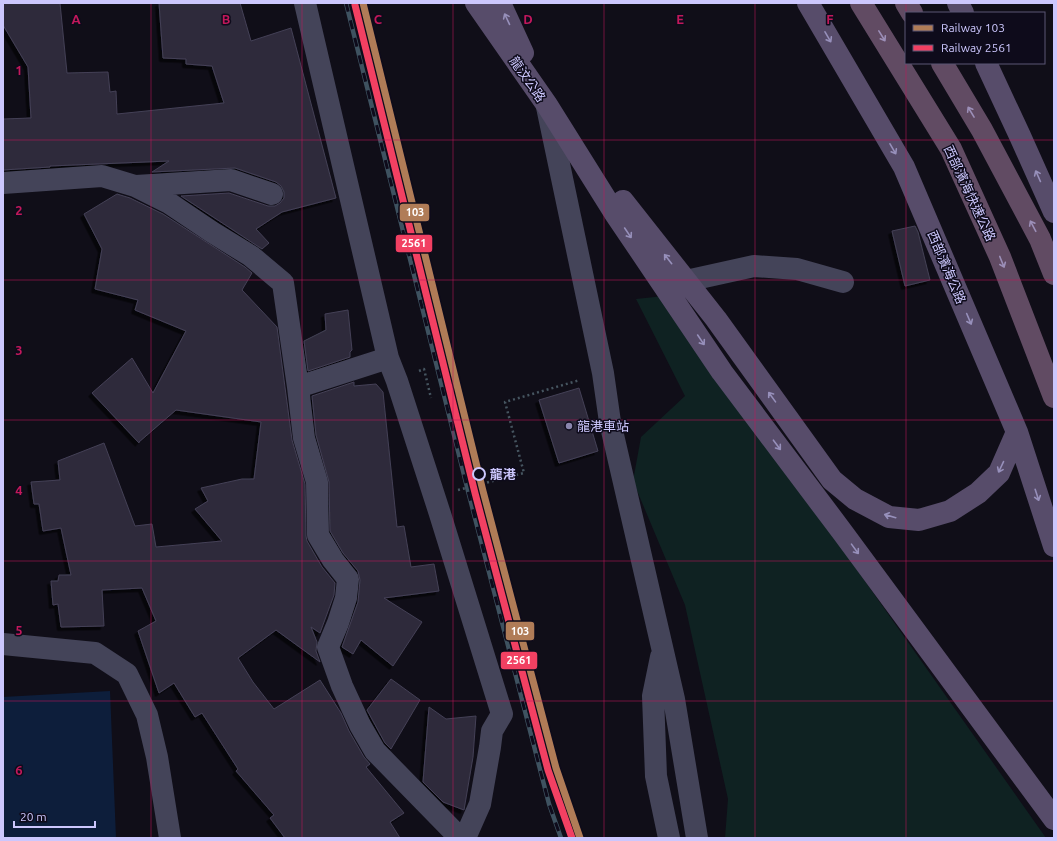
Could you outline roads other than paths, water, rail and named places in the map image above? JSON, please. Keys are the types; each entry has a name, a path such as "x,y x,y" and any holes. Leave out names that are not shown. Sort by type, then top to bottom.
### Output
{"highway":[{"name":"西部濱海快速公路","path":"861,3 951,149 1000,257 1054,397"},
{"path":"906,3 911,12"},
{"path":"943,64 982,130 1040,239 1054,274"}],"main road":[{"name":"龍汶公路","path":"476,3 547,105"},
{"name":"龍汶公路","path":"500,3 547,105"},
{"name":"西部濱海公路","path":"808,3 904,168 1017,432 1054,546"},
{"path":"986,64 1054,212"},
{"path":"547,105 716,319 832,480 855,499 889,517 919,520 950,511 978,493 999,473 1017,432"},
{"path":"547,105 614,212 722,372 848,539 1054,819"}],"street":[{"path":"305,3 388,358 397,381 440,514 502,714 492,731 480,804 465,838"},
{"path":"547,105 603,373 610,422 674,699 697,838"},
{"path":"3,182 29,182 102,176 135,186 170,203 212,232 251,256 283,283 304,438 317,482 318,535 333,560 348,579 346,598 328,647 342,686 360,725 375,751 460,838"},
{"path":"135,186 231,180 272,194"},
{"path":"686,281 754,266 796,269 843,282"},
{"path":"298,387 388,358"},
{"path":"3,644 95,653 127,674 147,715 170,838"},
{"path":"662,648 653,696 655,761 656,776 669,838"}],"water":[{"path":"110,691 116,838 3,838 3,697"}],"railway":[{"path":"346,3 468,491 549,804 561,838"}],"rail line":[{"name":"103","path":"363,3 483,491 556,768 580,838"},
{"name":"2561","path":"355,5 475,493 548,770 572,838"}],"place":[{"name":"龍港車站","path":"569,426"},
{"name":"龍港","path":"479,474"}]}
